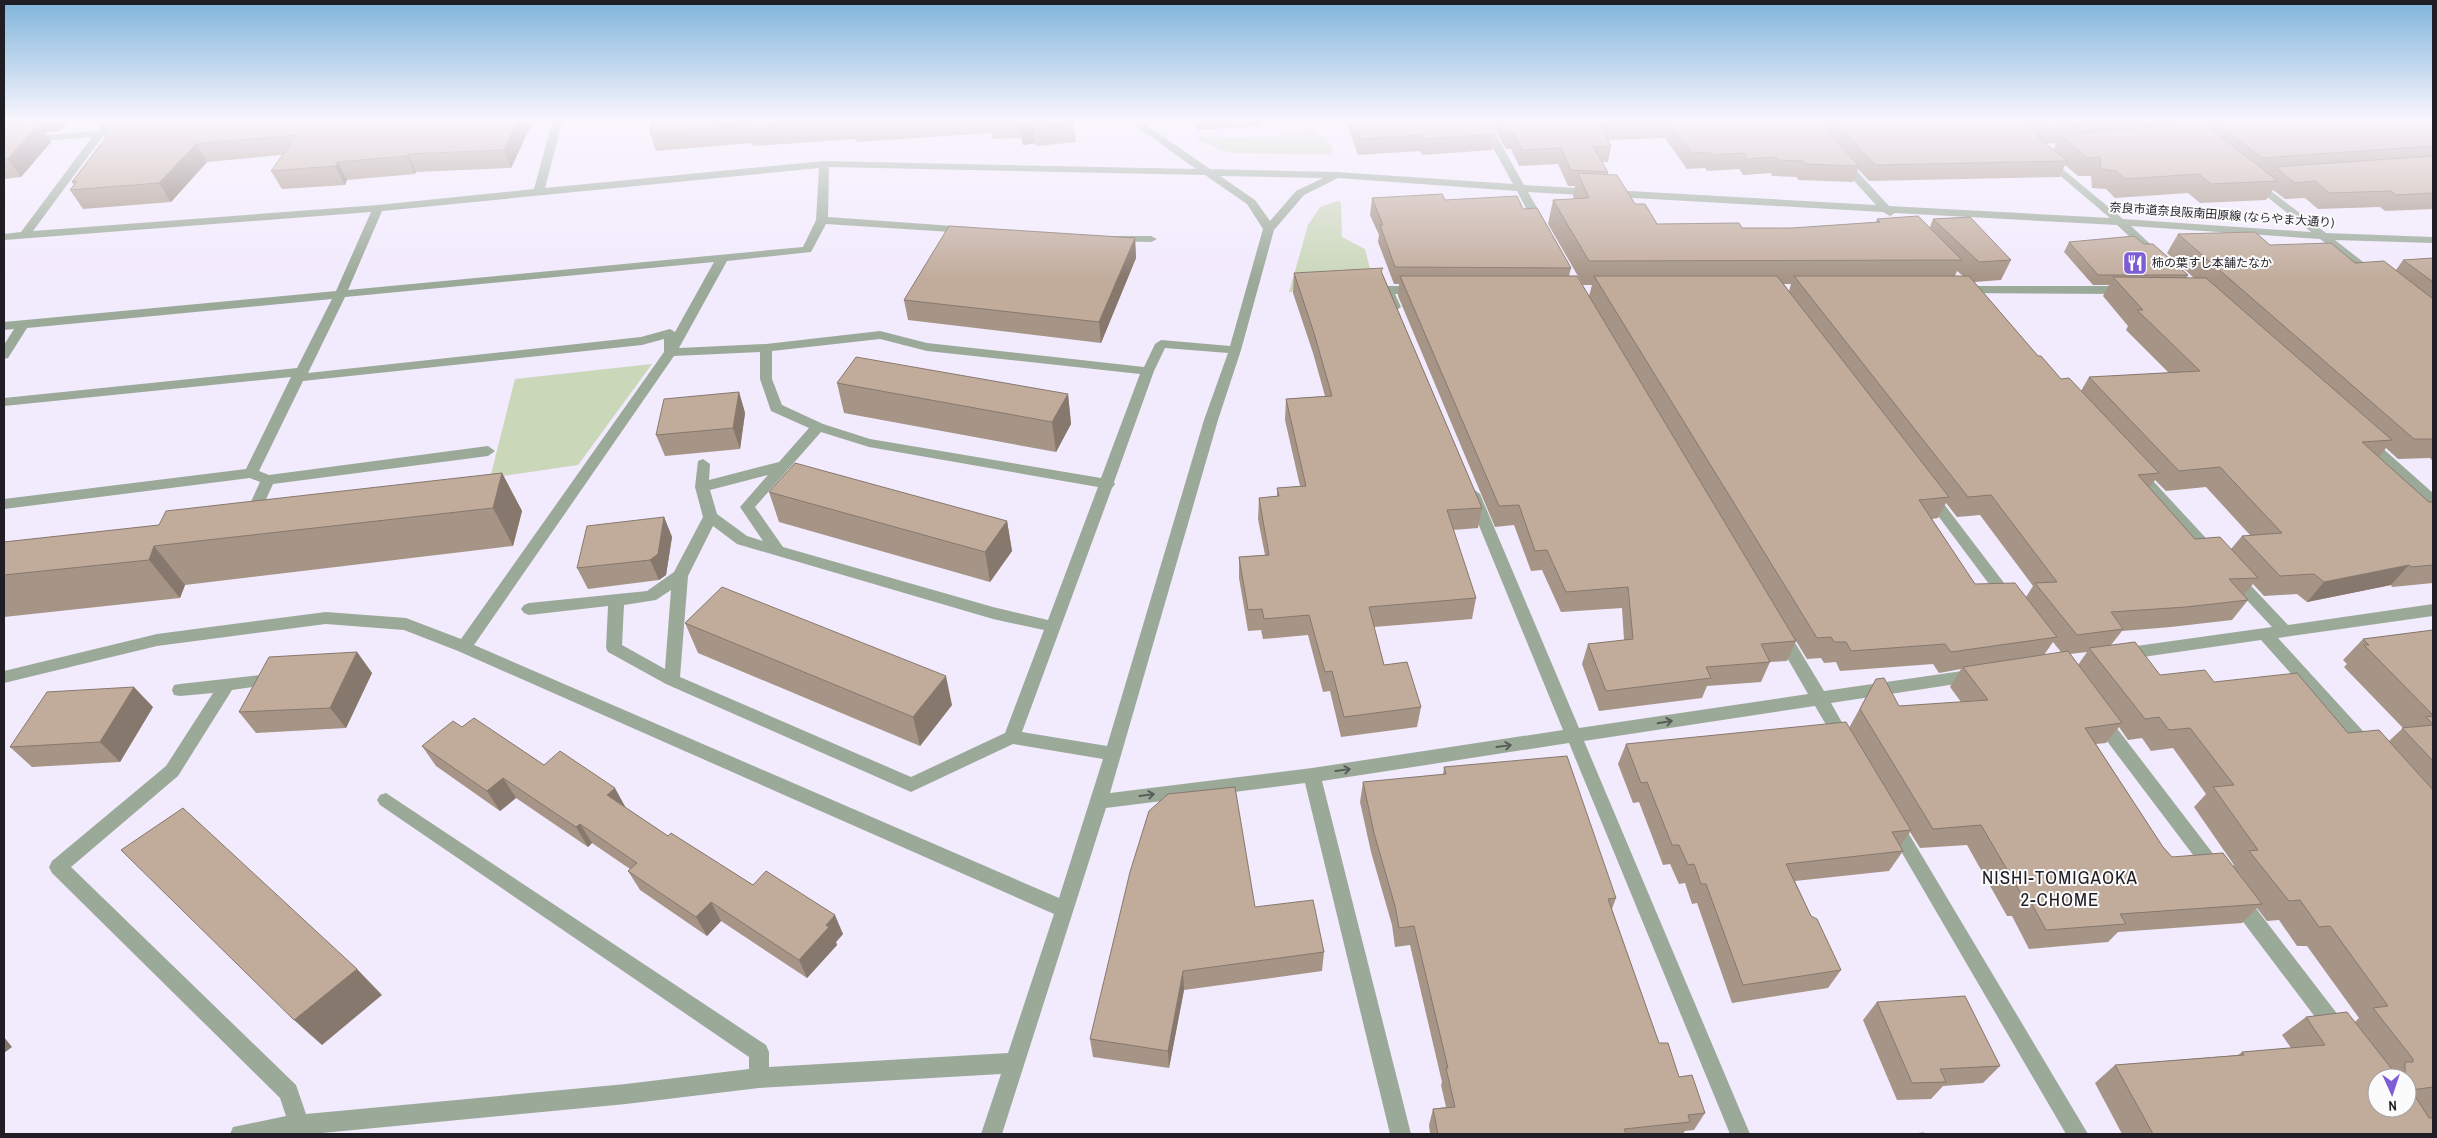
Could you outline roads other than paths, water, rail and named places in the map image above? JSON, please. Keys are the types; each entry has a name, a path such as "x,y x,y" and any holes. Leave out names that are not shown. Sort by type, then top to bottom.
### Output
{"street":[{"path":"24,236 71,172"},
{"path":"538,193 544,172"},
{"name":"奈良市道奈良阪南田原線 (ならやま大通り)","path":"4,237 378,208 744,172"},
{"path":"4,326 806,250 822,220 824,172"},
{"path":"1206,172 1251,202 1269,229"},
{"name":"奈良市道奈良阪南田原線 (ならやま大通り)","path":"1241,172 1337,175 1520,188 2120,222 2322,236 2433,240"},
{"path":"1511,172 1550,241"},
{"path":"1853,172 1901,223"},
{"path":"2069,172 2169,266"},
{"path":"992,1134 1099,802 1211,420 1236,350 1269,229 1300,193 1337,175"},
{"path":"2270,178 2248,177 2379,280"},
{"path":"251,473 298,375 340,295 378,208"},
{"path":"822,220 982,230"},
{"path":"1126,239 1131,225"},
{"path":"1107,238 1151,239"},
{"path":"464,647 670,352 723,257"},
{"path":"1954,276 1980,304"},
{"path":"1403,326 1388,290 1435,290"},
{"path":"1948,290 2136,290"},
{"path":"4,355 23,324"},
{"path":"4,402 642,341 670,333 670,352"},
{"path":"670,352 766,348 880,334 927,347 1148,371"},
{"path":"1012,738 1108,484 1148,371 1160,344 1236,350"},
{"path":"766,348 766,379 776,408 818,427 869,443 1108,484"},
{"path":"778,551 747,507 818,427"},
{"path":"2359,435 2433,501"},
{"path":"4,504 251,473 268,480 488,451"},
{"path":"703,464 702,487 710,517 742,540 993,613 1054,627"},
{"path":"2130,465 2286,632"},
{"path":"702,487 783,466"},
{"path":"268,480 244,521 268,518"},
{"path":"1467,481 1740,1134"},
{"path":"1918,481 2021,616"},
{"path":"672,680 680,576 710,517"},
{"path":"529,609 650,596 680,576"},
{"path":"616,600 614,648 672,680 911,785 1012,738 1113,754"},
{"path":"2105,657 2433,610"},
{"path":"4,677 157,640 326,618 406,624 464,647 1065,910"},
{"path":"1774,622 1849,749"},
{"path":"2266,635 2375,757"},
{"path":"1099,802 1312,775 1990,673"},
{"path":"180,690 260,681"},
{"path":"227,685 172,771 58,867 289,1092 299,1125"},
{"path":"2087,703 2347,1043"},
{"path":"1312,775 1402,1134"},
{"path":"386,800 759,1052 759,1078"},
{"path":"1885,809 2078,1134"},
{"path":"240,1134 299,1125 626,1094 759,1078 1014,1063"}],"place":[{"name":"柿の葉すし本舗たなか","path":"2135,263"}],"district":[{"name":"NISHI-TOMIGAOKA 2-CHOME","path":"2060,888"}]}
